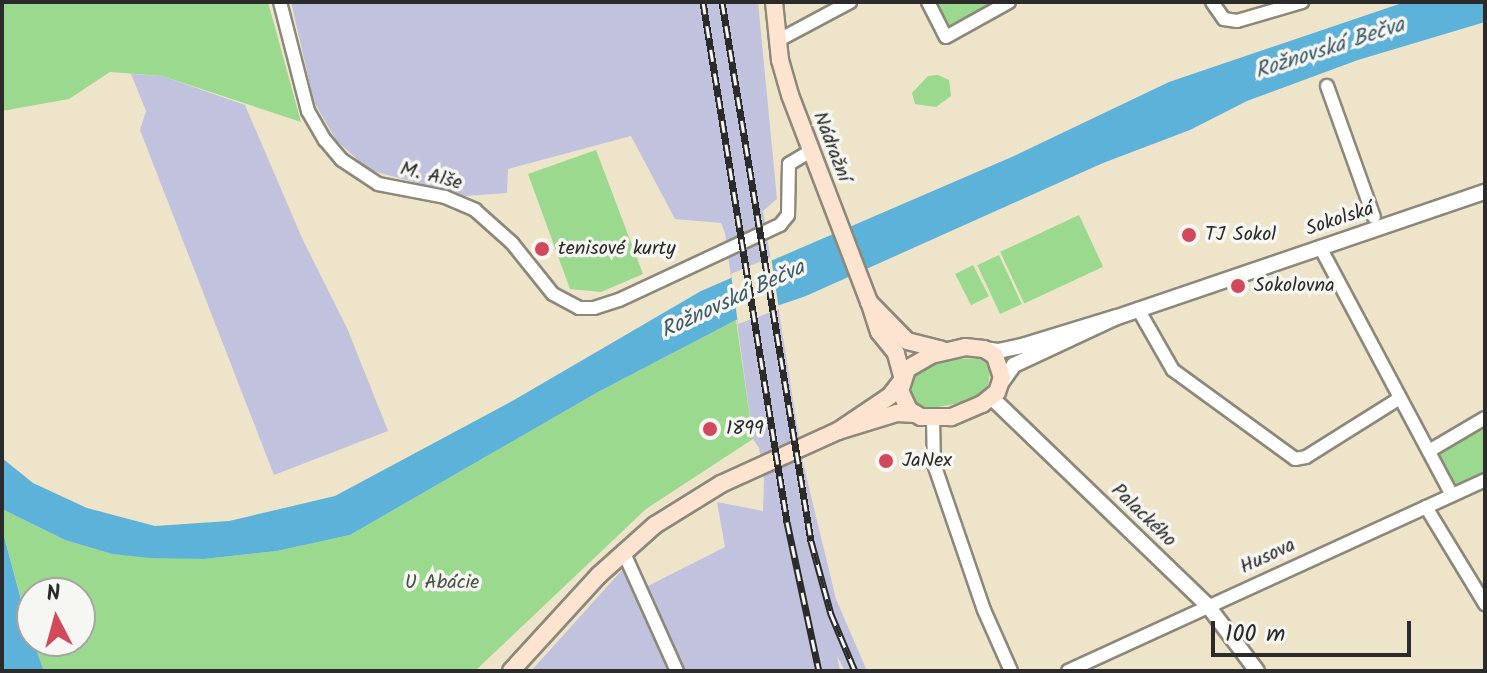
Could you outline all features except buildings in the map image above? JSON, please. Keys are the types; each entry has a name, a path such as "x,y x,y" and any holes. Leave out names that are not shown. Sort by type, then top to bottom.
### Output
{"main road":[{"name":"Nádražní","path":"774,2 777,41 790,95 879,332 896,353 901,379"},
{"name":"Nádražní","path":"867,297 907,341 929,349 943,350"},
{"name":"Sokolská","path":"838,431 890,396 914,363 943,350 984,349"},
{"path":"984,349 999,361 996,390"},
{"path":"901,379 901,398 915,414"},
{"name":"Sokolská","path":"623,551 673,512 739,475 838,431 897,413 933,418 962,414 996,390"},
{"path":"511,671 623,551"}],"street":[{"name":"M. Alše","path":"280,2 308,111 325,140 342,160 378,184 445,197 475,210 512,243 553,294 579,308 611,303 780,225 788,215 789,164 812,150"},
{"path":"777,41 850,2"},
{"path":"928,2 946,37 1009,2"},
{"path":"1212,2 1224,19 1237,21 1302,2"},
{"path":"1327,86 1374,217"},
{"name":"Sokolská","path":"984,349 998,351 1022,346 1117,317 1485,192"},
{"path":"1320,247 1452,495"},
{"path":"1138,309 1173,370 1295,459 1306,457 1400,398"},
{"name":"Sokolská","path":"996,390 1014,365 1117,317"},
{"name":"Palackého","path":"996,390 1208,606 1257,671"},
{"path":"933,418 934,464 984,610 1011,671"},
{"path":"1429,451 1485,418"},
{"name":"Husova","path":"1068,671 1485,480"},
{"path":"1426,507 1485,604"},
{"path":"623,551 677,671"}],"shaded area":[{"path":"291,2 758,2 777,199 763,211 803,463 836,599 867,671 845,671 837,656 840,671 531,671 622,570 627,571 636,592 725,547 717,502 763,511 764,480 759,448 753,439 725,233 721,223 675,219 631,136 508,169 507,193 466,196 369,170 336,140 314,102"},
{"path":"131,74 162,76 245,105 302,238 347,328 388,431 274,475 140,130 146,111"}],"green space":[{"path":"2,2 268,2 301,122 162,76 110,72 69,99 2,111"},
{"path":"932,2 1002,2 948,32"},
{"path":"938,75 949,80 951,96 936,107 915,104 912,93 928,76"},
{"path":"596,150 643,274 601,292 570,289 528,174"},
{"path":"1079,215 1103,267 1024,303 1000,252"},
{"path":"999,255 1022,304 1000,314 977,265"},
{"path":"973,265 989,296 971,305 955,274"},
{"name":"U Abácie","path":"736,320 753,439 646,509 475,671 44,671 39,657 96,657 96,577 16,577 16,580 2,529 2,509 65,540 112,554 204,559 277,551 350,535 598,392"},
{"path":"977,358 986,363 990,372 988,385 977,395 960,403 933,408 919,406 912,398 912,380 922,370 946,360"},
{"path":"1485,418 1485,480 1452,495 1429,451"}],"water":[{"name":"Rožnovská Bečva","path":"1405,2 1485,2 1485,22 1358,60 1247,101 1190,130 1103,163 806,296 736,320 598,392 350,535 277,551 204,559 151,558 112,554 65,540 2,509 2,458 33,483 87,508 155,526 229,521 335,496 514,400 701,291 1014,156 1169,82"},
{"path":"2,529 16,581 16,657 39,657 44,671 2,671"}],"pier":[{"path":"771,257 779,309 738,324 731,274"}],"railway":[{"path":"703,2 787,522 819,671"},
{"path":"722,2 811,541 831,614 855,671"}],"place":[{"name":"TJ Sokol","path":"1189,235"},
{"name":"tenisové kurty","path":"542,249"},
{"name":"Sokolovna","path":"1238,286"},
{"name":"1899","path":"710,429"},
{"name":"JaNex","path":"886,461"}]}
